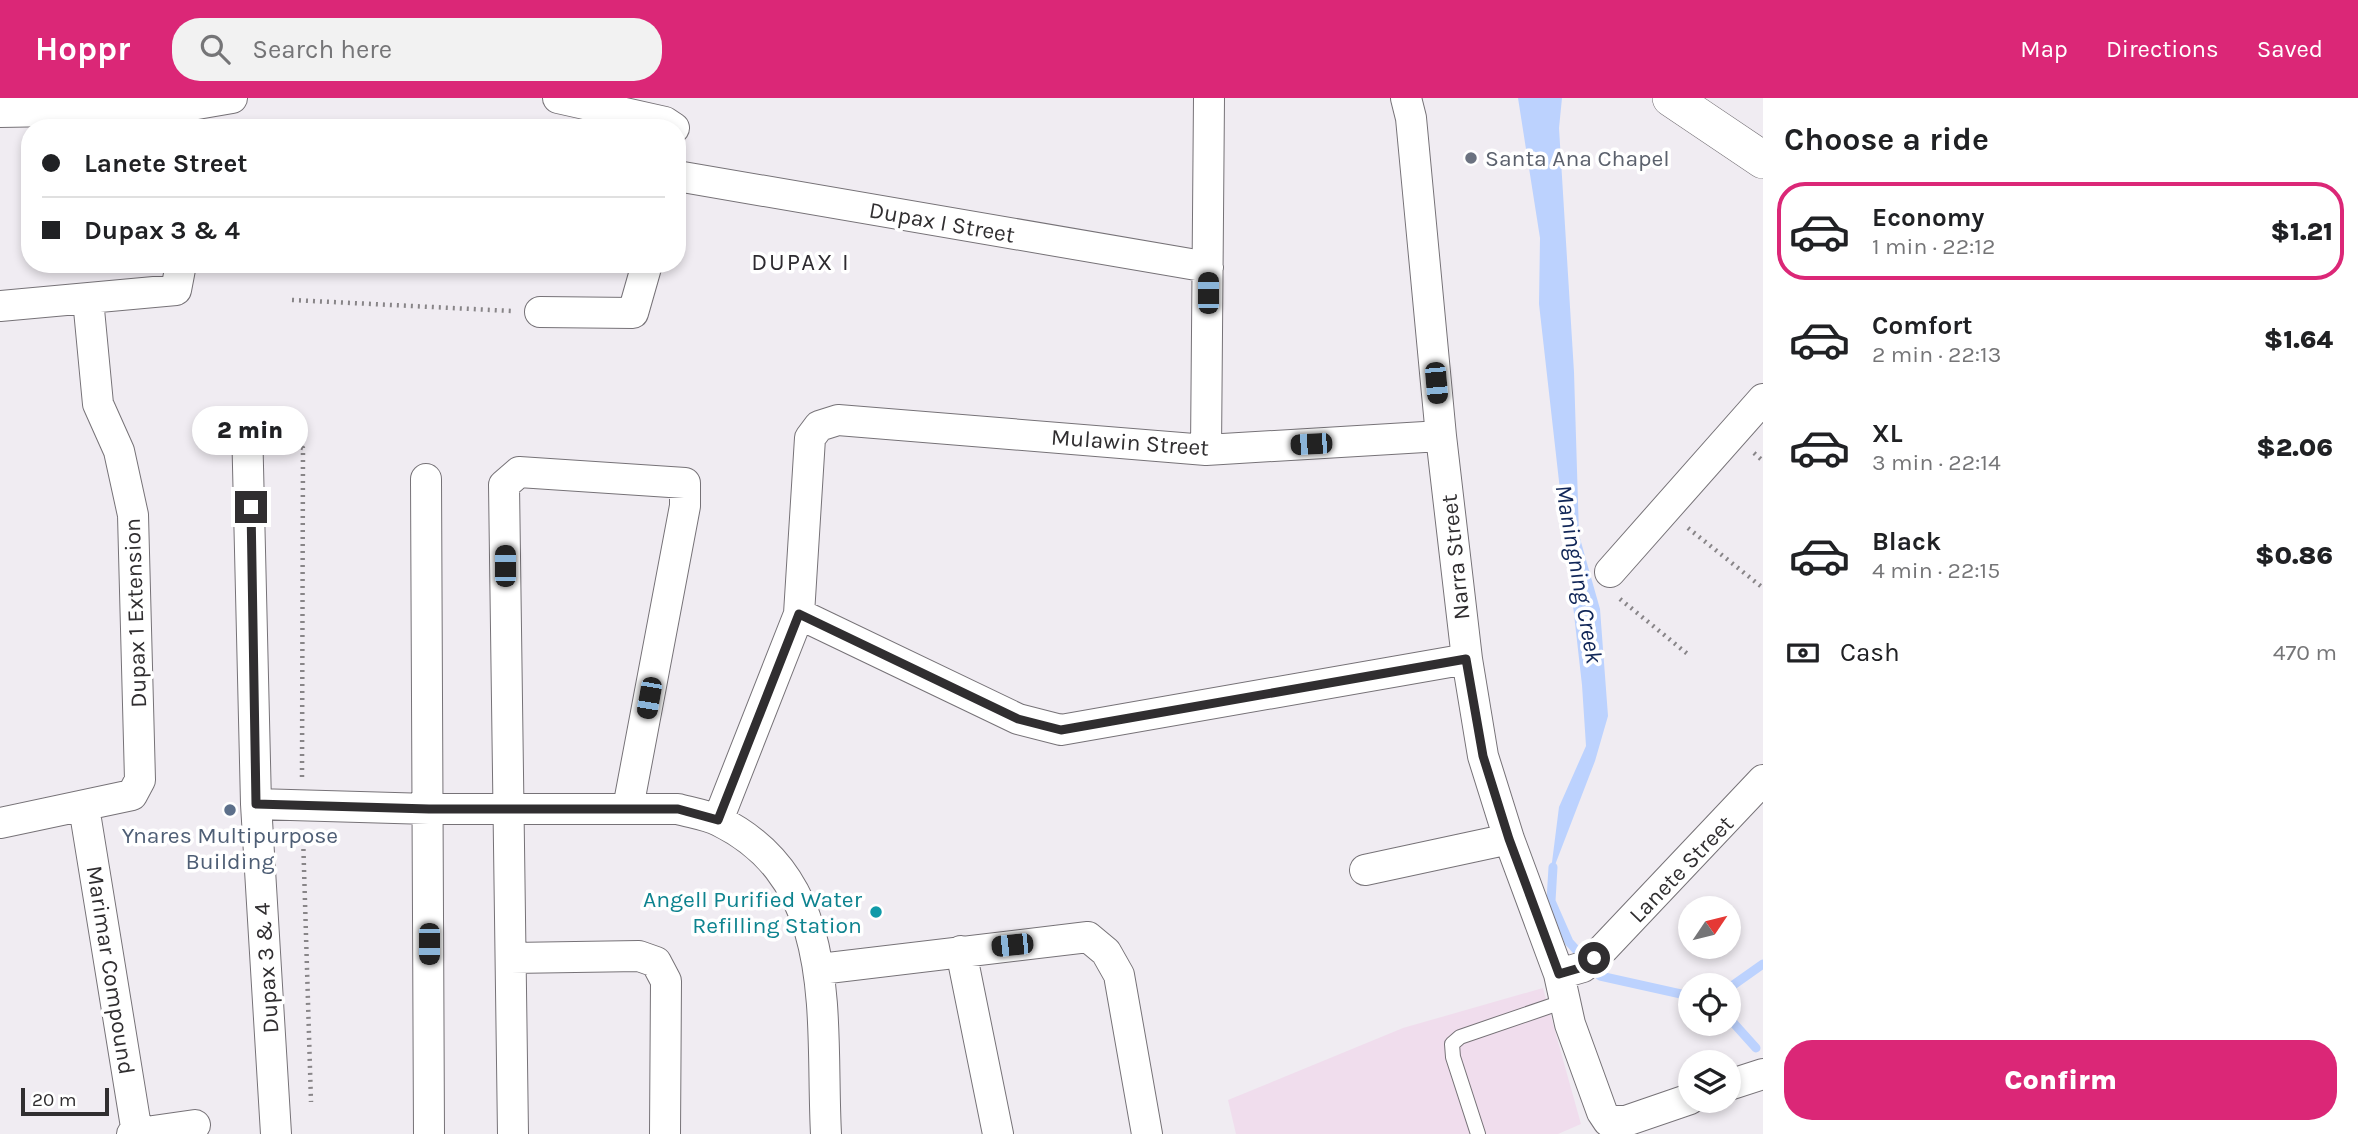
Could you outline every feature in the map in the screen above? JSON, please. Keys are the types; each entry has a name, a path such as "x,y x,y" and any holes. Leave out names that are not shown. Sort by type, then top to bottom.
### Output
{"street":[{"path":"0,112 136,104 169,118 232,98"},
{"path":"558,98 652,119"},
{"path":"1206,450 1209,98"},
{"name":"Narra Street","path":"1406,98 1411,118 1441,436 1466,659 1483,756 1509,839 1578,973 1598,1105 1608,1121 1626,1121 1678,1103"},
{"path":"1671,98 1763,160"},
{"name":"Dupax I Street","path":"686,178 1208,267"},
{"path":"0,306 176,290 179,273"},
{"path":"540,312 633,313 644,273"},
{"name":"Dupax 1 Extension","path":"0,824 132,796 140,779 133,516 119,451 98,404 89,299"},
{"path":"1610,572 1763,399"},
{"name":"Mulawin Street","path":"799,614 810,438 819,426 838,420 1206,450 1441,436"},
{"name":"Dupax 3 & 4","path":"248,438 256,804 276,1134"},
{"path":"513,1134 506,808 504,485 519,472 684,483 685,506 628,808"},
{"path":"426,478 429,1134"},
{"path":"718,820 799,614 1018,719 1061,730 1466,659"},
{"name":"Lanete Street","path":"1578,973 1763,780"},
{"path":"256,804 302,803 429,809 678,809 718,820 754,843 781,867 803,904 820,969 826,1134"},
{"name":"Marimar Compound","path":"85,807 135,1134 195,1125"},
{"path":"1365,870 1509,839"},
{"path":"820,969 1088,937 1106,952 1119,975 1147,1134"},
{"path":"961,951 998,1134"},
{"path":"511,958 639,956 656,962 666,981 665,1134"},
{"path":"1741,1082 1763,1074"}],"lane":[{"path":"1478,1134 1452,1057 1452,1044 1460,1037 1578,973"}],"path":[{"path":"292,300 540,312"},
{"path":"248,438 271,451 287,444 303,448 302,803 311,1102"},
{"path":"1665,509 1763,588"},
{"path":"1610,572 1615,594 1690,656"}],"shaded area":[{"path":"1543,988 1581,1124 1558,1134 1236,1134 1228,1100 1403,1028"}],"water":[{"path":"1518,98 1562,98 1559,128 1574,372 1579,535 1600,609 1608,716 1595,761 1550,878 1559,807 1586,746 1582,685 1539,304 1540,238"}],"waterway":[{"name":"Maningning Creek","path":"1553,867 1551,901 1569,942 1600,976 1678,993"},
{"path":"1741,980 1763,964"},
{"name":"Maningning Creek","path":"1741,1031 1756,1048"}],"place":[{"name":"Santa Ana Chapel","path":"1471,158"},
{"name":"Ynares Multipurpose Building","path":"230,810"},
{"name":"Angell Purified Water Refilling Station","path":"876,912"}],"district":[{"name":"DUPAX I","path":"801,262"}],"route":[{"path":"251,507 256,804 302,803 429,809 678,809 718,820 799,614 1018,719 1061,730 1466,659 1483,756 1509,839 1559,974 1583,967 1594,958"}]}
